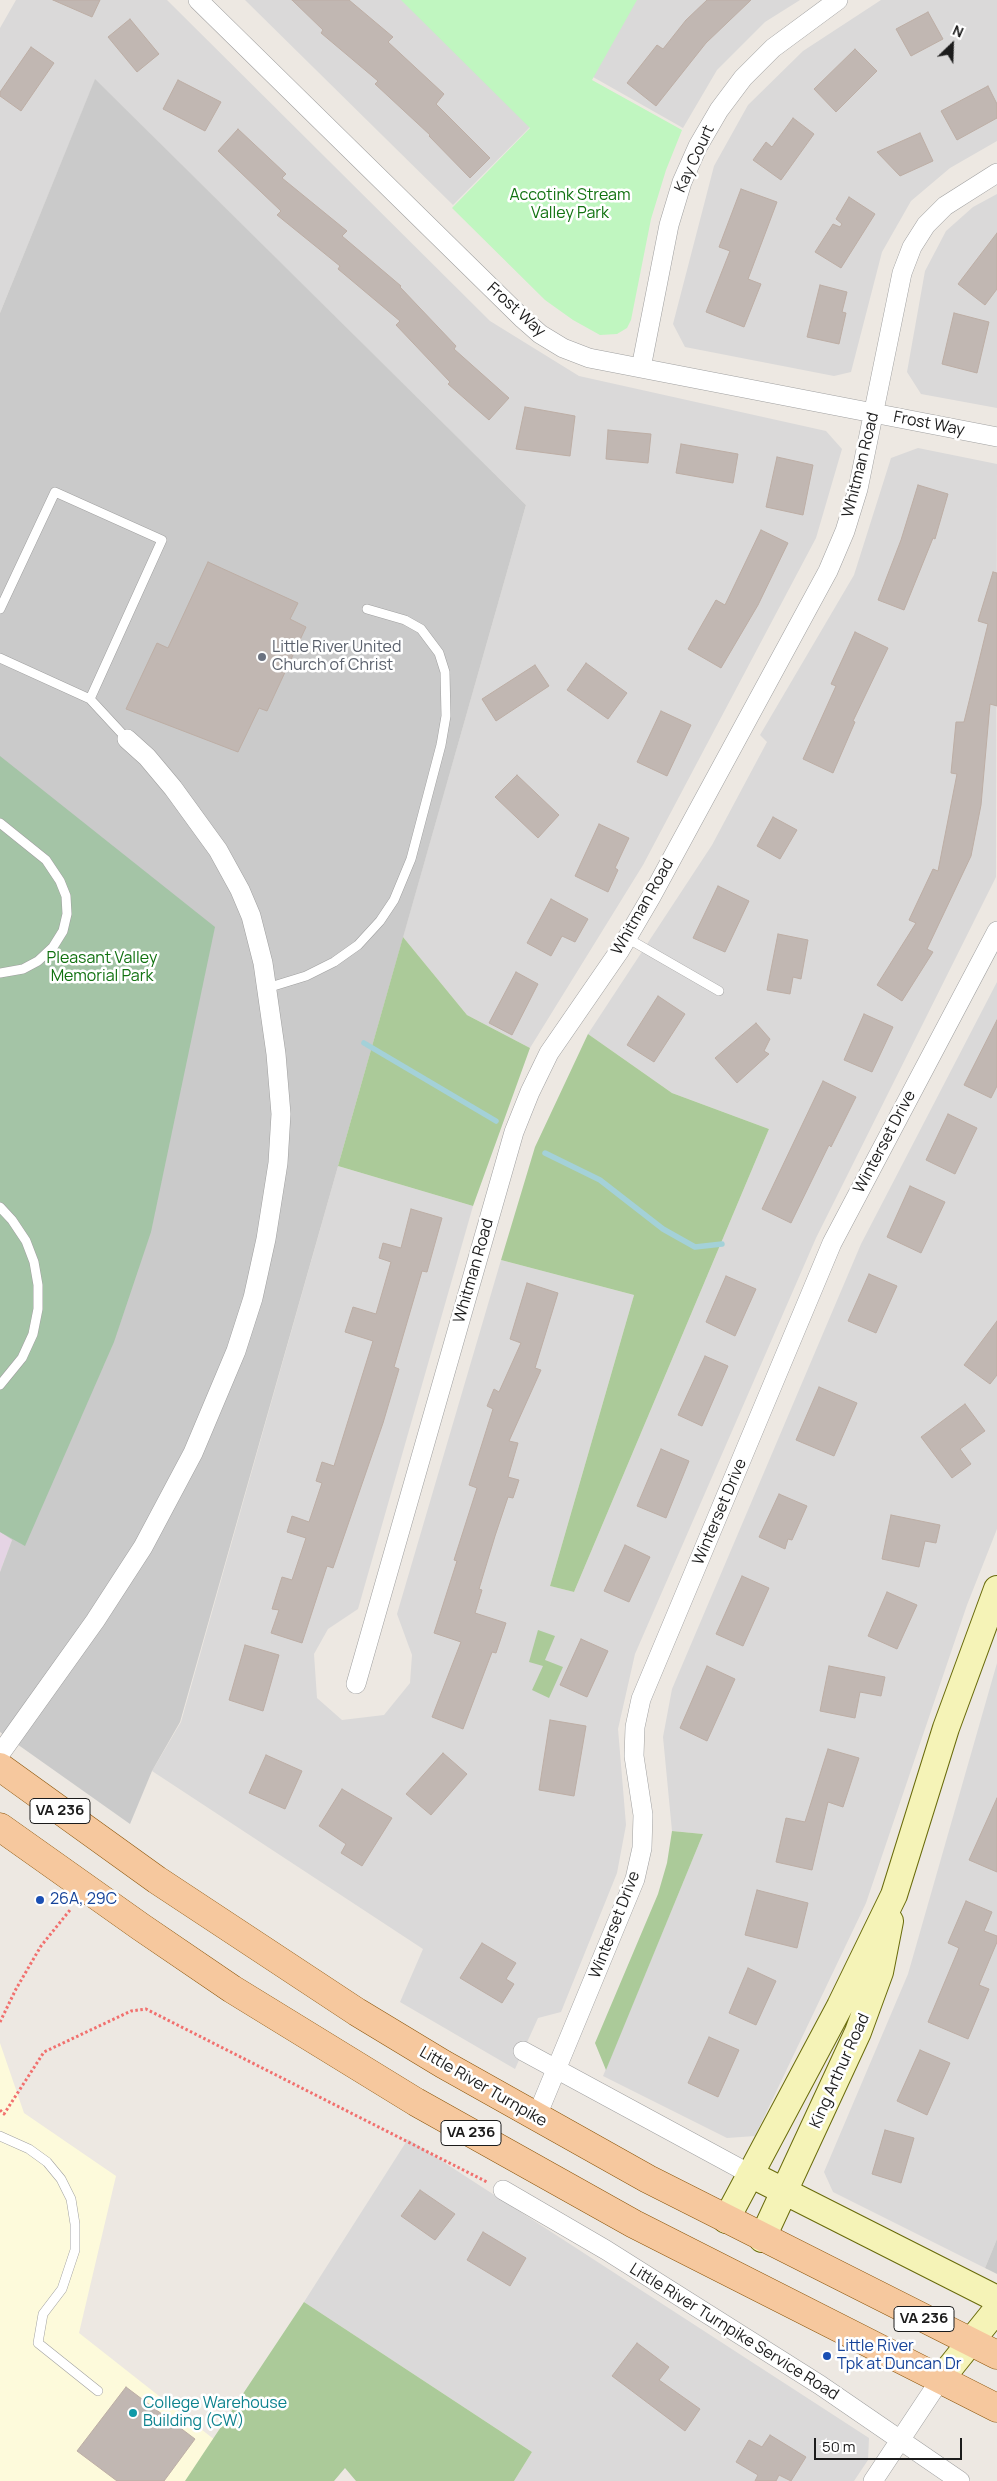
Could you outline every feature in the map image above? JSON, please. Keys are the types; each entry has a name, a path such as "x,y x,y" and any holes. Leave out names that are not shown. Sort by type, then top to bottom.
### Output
{"main road":[{"name":"Little River Turnpike","path":"0,1767 157,1880 273,1958 357,2012 536,2118 762,2239 997,2355"},
{"name":"VA 236","path":"0,1828 141,1928 232,1989 416,2102 634,2224 997,2408"}],"street":[{"name":"Frost Way","path":"198,0 540,334 563,348 589,358 997,438"},
{"name":"Kay Court","path":"641,368 669,225 682,182 698,146 719,110 743,78 773,48 838,0"},
{"name":"Whitman Road","path":"356,1684 514,1132 530,1092 549,1053 627,938 828,571 858,489 902,273 912,247 926,225 945,206 997,173"},
{"path":"0,1754 95,1621 143,1547 193,1454 236,1352 253,1298 266,1239 278,1164 281,1114 276,1054 267,988 251,916 236,882 218,850 173,788 147,757 127,739"},
{"name":"Winterset Drive","path":"536,2118 635,1879 642,1848 643,1815 634,1756 635,1727 641,1699 832,1243 997,931"},
{"name":"King Arthur Road","path":"726,2220 840,2006 894,1895 946,1728 997,1589"},
{"name":"King Arthur Road","path":"762,2239 858,2032 873,1995 887,1947 894,1895"},
{"path":"524,2051 784,2192 997,2299"},
{"name":"Little River Turnpike Service Road","path":"503,2190 606,2250 820,2385 960,2481"},
{"path":"873,2481 940,2380 997,2309"}],"lane":[{"path":"0,609 55,492 162,540 90,699"},
{"path":"267,988 306,976 334,962 358,945 380,921 394,900 411,860 441,745 446,716 445,672 439,654 421,629 405,620 367,609"},
{"path":"0,658 90,699 127,739"},
{"path":"0,823 46,860 60,881 66,896 66,914 62,931 53,947 38,961 24,969 0,973"},
{"path":"627,938 719,991"},
{"path":"0,1207 12,1220 26,1241 34,1262 38,1301 33,1334 12,1372 0,1385"},
{"path":"0,2136 29,2148 47,2162 61,2179 70,2199 75,2224 75,2250 62,2289 43,2314 38,2343 98,2391"}],"path":[{"path":"0,2022 40,1946 70,1910"},
{"path":"0,2110 4,2114 44,2052 131,2011 146,2009 422,2147 503,2190"}],"shaded area":[{"path":"16,0 167,0 490,321 579,376 826,431 842,449 816,538 643,865 530,1048 467,1015 403,937 526,505 95,80 0,313 0,28"},
{"path":"245,0 404,0 531,126 453,205"},
{"path":"636,0 800,0 765,22 717,70 683,128 593,77"},
{"path":"881,0 997,0 997,141 950,168 911,201 882,252 851,372 834,376 685,347 673,324 714,166 748,105 803,51"},
{"path":"95,79 526,505 180,1722 152,1771 130,1824 0,1732 0,1572 12,1540 0,1532 0,313"},
{"path":"997,194 997,408 921,394 907,372 925,271 946,231 973,207"},
{"path":"918,448 997,464 996,877 816,1238 635,1654 618,1729 626,1825 617,1873 561,2012 538,2018 515,2069 400,2002 423,1949 152,1771 181,1722 338,1166 473,1206 358,1609 328,1629 314,1654 317,1698 342,1720 384,1715 410,1683 412,1655 397,1614 501,1260 634,1295 550,1586 574,1592 769,1129 672,1093 588,1034 712,845 767,742 760,735 854,575 891,458"},
{"path":"997,982 997,1529 967,1605 866,1903 755,2136 727,2138 603,2076 703,1834 672,1831 663,1737 672,1689 861,1244"},
{"path":"0,1532 12,1540 0,1572"},
{"path":"997,1663 997,2239 985,2268 833,2192 824,2172 908,1974"},
{"path":"0,2043 24,2113 116,2176 79,2333 220,2444 194,2481 0,2481"},
{"path":"408,2139 869,2438 868,2460 854,2481 514,2481 532,2452 304,2302"},
{"path":"997,2239 997,2274 985,2268"}],"green space":[{"name":"Accotink Stream Valley Park","path":"401,0 637,0 592,80 682,130 666,170 651,219 631,320 627,328 617,334 600,335 573,320 545,300 452,208 530,128"},
{"name":"Pleasant Valley Memorial Park","path":"0,756 215,927 151,1232 114,1342 25,1546 0,1532"},
{"path":"403,937 467,1015 530,1048 473,1206 338,1166"},
{"path":"588,1034 672,1093 769,1129 574,1592 550,1586 634,1295 501,1260 535,1147"},
{"path":"538,1630 555,1636 545,1660 563,1667 549,1698 532,1690 543,1666 529,1662"},
{"path":"672,1831 703,1834 606,2070 595,2043 658,1894 667,1863"},
{"path":"304,2302 532,2452 514,2481 356,2481 345,2468 334,2481 185,2481"}],"building":[{"path":"53,0 100,0 92,17"},
{"path":"292,0 349,0 393,37 388,42 444,94 436,104 490,158 470,178 430,135 375,84 378,81 321,33 323,30"},
{"path":"707,0 751,0 706,43 656,106 627,83 657,45 663,49 686,20"},
{"path":"928,12 943,39 911,56 896,29"},
{"path":"130,19 159,54 137,72 108,37"},
{"path":"31,47 54,63 21,111 0,96 0,92"},
{"path":"855,49 877,71 836,112 814,89"},
{"path":"178,80 221,102 205,131 163,109"},
{"path":"988,86 997,104 997,118 957,140 941,111"},
{"path":"793,118 814,134 781,180 753,160 766,142 772,147"},
{"path":"238,129 286,174 282,178 347,231 342,236 401,286 456,346 454,349 509,398 489,420 448,384 450,382 396,325 400,321 338,269 340,266 277,215 281,211 218,151"},
{"path":"920,133 933,161 900,176 877,152"},
{"path":"741,189 777,202 748,279 761,284 744,327 706,312 730,251 719,247"},
{"path":"849,197 875,214 841,268 815,252 833,224 840,227 842,224 836,219"},
{"path":"997,233 997,289 985,305 958,284"},
{"path":"820,285 847,292 842,312 846,313 839,344 807,337"},
{"path":"954,313 989,322 977,373 942,364"},
{"path":"525,407 575,416 570,456 516,449"},
{"path":"608,430 651,434 648,463 606,459"},
{"path":"681,444 738,454 733,483 676,473"},
{"path":"777,457 813,465 803,515 766,507"},
{"path":"918,485 948,494 935,539 933,538 904,610 878,600 901,540"},
{"path":"761,530 788,543 758,605 721,668 688,649 716,600 725,605"},
{"name":"Little River United Church of Christ","path":"208,562 298,603 290,619 306,627 267,711 259,708 238,752 126,709 157,643 168,648"},
{"path":"993,572 997,573 997,706 990,704 981,805 971,856 927,949 933,952 902,1001 877,985 916,923 909,920 933,869 938,871 957,774 951,773 956,722 964,722 988,624 978,621"},
{"path":"855,632 888,648 853,721 855,722 833,773 803,759 836,686 831,684"},
{"path":"586,663 627,693 608,719 567,690"},
{"path":"535,665 549,686 496,721 482,699"},
{"path":"661,711 691,725 667,776 637,762"},
{"path":"517,775 559,815 538,838 495,797"},
{"path":"773,817 797,830 780,859 757,846"},
{"path":"599,824 629,838 615,868 618,870 608,892 575,876"},
{"path":"718,886 749,901 725,952 693,938"},
{"path":"551,899 588,919 575,942 562,936 551,956 527,943"},
{"path":"778,934 808,940 801,979 793,977 790,994 767,990"},
{"path":"516,972 538,984 512,1035 489,1023"},
{"path":"658,996 685,1014 654,1062 627,1045"},
{"path":"864,1014 893,1027 872,1072 844,1060"},
{"path":"997,1020 997,1086 991,1098 964,1085"},
{"path":"756,1023 770,1039 764,1051 769,1054 737,1083 715,1058"},
{"path":"823,1081 856,1097 831,1147 829,1145 791,1223 762,1209"},
{"path":"948,1114 977,1128 955,1174 926,1160"},
{"path":"910,1186 945,1202 921,1253 887,1237"},
{"path":"411,1209 442,1218 427,1272 422,1271 394,1367 399,1369 383,1423 333,1568 327,1566 302,1643 271,1633 279,1610 272,1609 282,1577 292,1580 306,1538 287,1532 292,1516 309,1522 322,1483 316,1481 322,1462 334,1466 373,1341 345,1332 353,1307 376,1314 391,1262 379,1258 383,1243 401,1248"},
{"path":"869,1274 897,1286 876,1333 848,1321"},
{"path":"726,1276 756,1289 735,1336 706,1322"},
{"path":"527,1283 558,1293 535,1368 541,1370 509,1441 518,1443 508,1477 519,1480 513,1498 508,1497 495,1536 479,1589 482,1590 475,1613 506,1623 496,1653 492,1652 463,1729 432,1717 461,1642 434,1633 457,1561 454,1560 477,1488 469,1485 493,1409 487,1406 494,1389 499,1392 521,1343 510,1339"},
{"path":"997,1321 997,1375 990,1384 964,1365"},
{"path":"705,1356 728,1366 702,1426 678,1415"},
{"path":"819,1387 857,1403 834,1456 796,1440"},
{"path":"965,1404 985,1431 960,1449 971,1464 952,1478 921,1437"},
{"path":"661,1449 689,1461 666,1518 637,1506"},
{"path":"779,1494 807,1506 792,1540 788,1539 785,1549 759,1537"},
{"path":"891,1515 940,1525 936,1543 925,1541 919,1567 882,1559"},
{"path":"625,1545 650,1557 629,1602 604,1591"},
{"path":"742,1576 769,1588 743,1646 716,1634"},
{"path":"887,1592 917,1605 897,1649 868,1636"},
{"path":"581,1639 608,1651 587,1697 560,1685"},
{"path":"245,1645 279,1655 263,1711 229,1700"},
{"path":"707,1666 735,1679 707,1741 680,1728"},
{"path":"829,1666 885,1677 881,1696 860,1692 855,1718 820,1711"},
{"path":"550,1720 586,1726 574,1796 539,1790"},
{"path":"828,1749 859,1758 843,1807 828,1802 812,1870 776,1862 786,1818 805,1822"},
{"path":"443,1753 467,1774 431,1815 406,1794"},
{"path":"266,1755 302,1771 285,1809 249,1793"},
{"path":"342,1789 392,1818 362,1866 341,1853 346,1844 319,1826"},
{"path":"997,1798 997,1872 969,1860"},
{"path":"757,1890 808,1903 797,1948 745,1935"},
{"path":"966,1901 992,1912 984,1931 997,1936 997,1942 979,1985 989,1989 968,2039 928,2022 959,1948 948,1943"},
{"path":"482,1943 516,1963 506,1979 514,1984 502,2003 460,1978"},
{"path":"748,1968 776,1981 756,2025 729,2013"},
{"path":"709,2037 739,2050 718,2097 688,2083"},
{"path":"920,2050 950,2063 927,2115 897,2101"},
{"path":"885,2130 914,2138 901,2183 872,2174"},
{"path":"420,2190 455,2214 435,2240 401,2216"},
{"path":"483,2232 526,2258 510,2286 467,2260"},
{"path":"637,2343 669,2367 659,2380 700,2409 685,2431 612,2376"},
{"name":"College Warehouse Building (CW)","path":"126,2387 195,2439 164,2481 117,2481 77,2451"},
{"path":"770,2435 806,2457 791,2481 779,2475 776,2481 755,2481 758,2475 736,2462 749,2440 762,2447"}],"waterway":[{"path":"364,1043 496,1121"},
{"path":"545,1153 600,1180 663,1229 695,1247 722,1244"}],"place":[{"name":"Little River United Church of Christ","path":"262,657"},
{"name":"26A, 29C","path":"40,1900"},
{"name":"Little River Tpk at Duncan Dr","path":"827,2356"},
{"name":"College Warehouse Building (CW)","path":"133,2413"}]}
